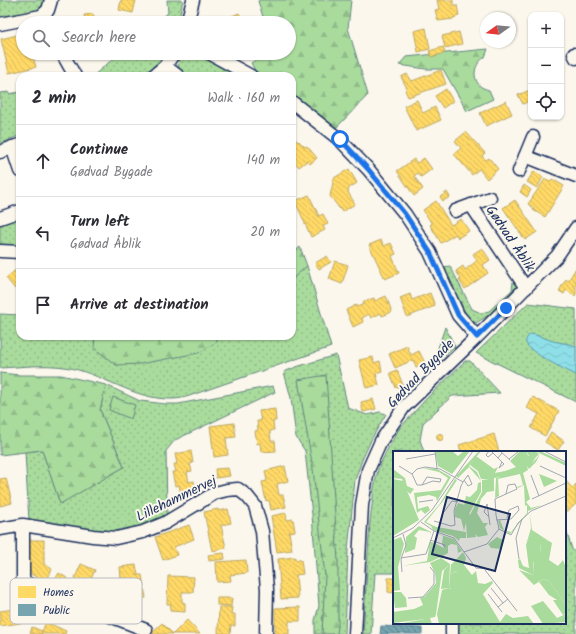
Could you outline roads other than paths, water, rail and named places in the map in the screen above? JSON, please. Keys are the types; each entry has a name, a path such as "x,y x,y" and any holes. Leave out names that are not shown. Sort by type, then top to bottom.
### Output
{"street":[{"path":"45,16 51,0"},
{"path":"190,16 193,0"},
{"path":"0,24 16,22"},
{"path":"66,60 73,72"},
{"path":"158,72 169,60"},
{"path":"222,60 244,72"},
{"path":"165,66 173,72"},
{"path":"296,105 340,139 368,169 405,214 430,252 458,315 477,337"},
{"path":"519,171 533,137"},
{"path":"0,152 16,146"},
{"path":"525,156 576,176"},
{"name":"Gødvad Åblik","path":"455,211 490,198"},
{"name":"Gødvad Åblik","path":"471,205 526,288"},
{"path":"0,218 16,213"},
{"name":"Gødvad Åblik","path":"477,337 557,256 576,228"},
{"path":"0,250 16,252"},
{"name":"Gødvad Bygade","path":"355,634 362,505 368,470 381,441 404,408 477,337"},
{"name":"Lillehammervej","path":"0,529 23,525 93,536 116,538 143,532 165,523 215,493 238,489 247,496 255,506 262,531 266,589 266,634"},
{"path":"23,525 23,578"},
{"path":"131,624 146,630"}],"water":[{"path":"531,334 576,346 576,375 528,347 526,339"}]}
